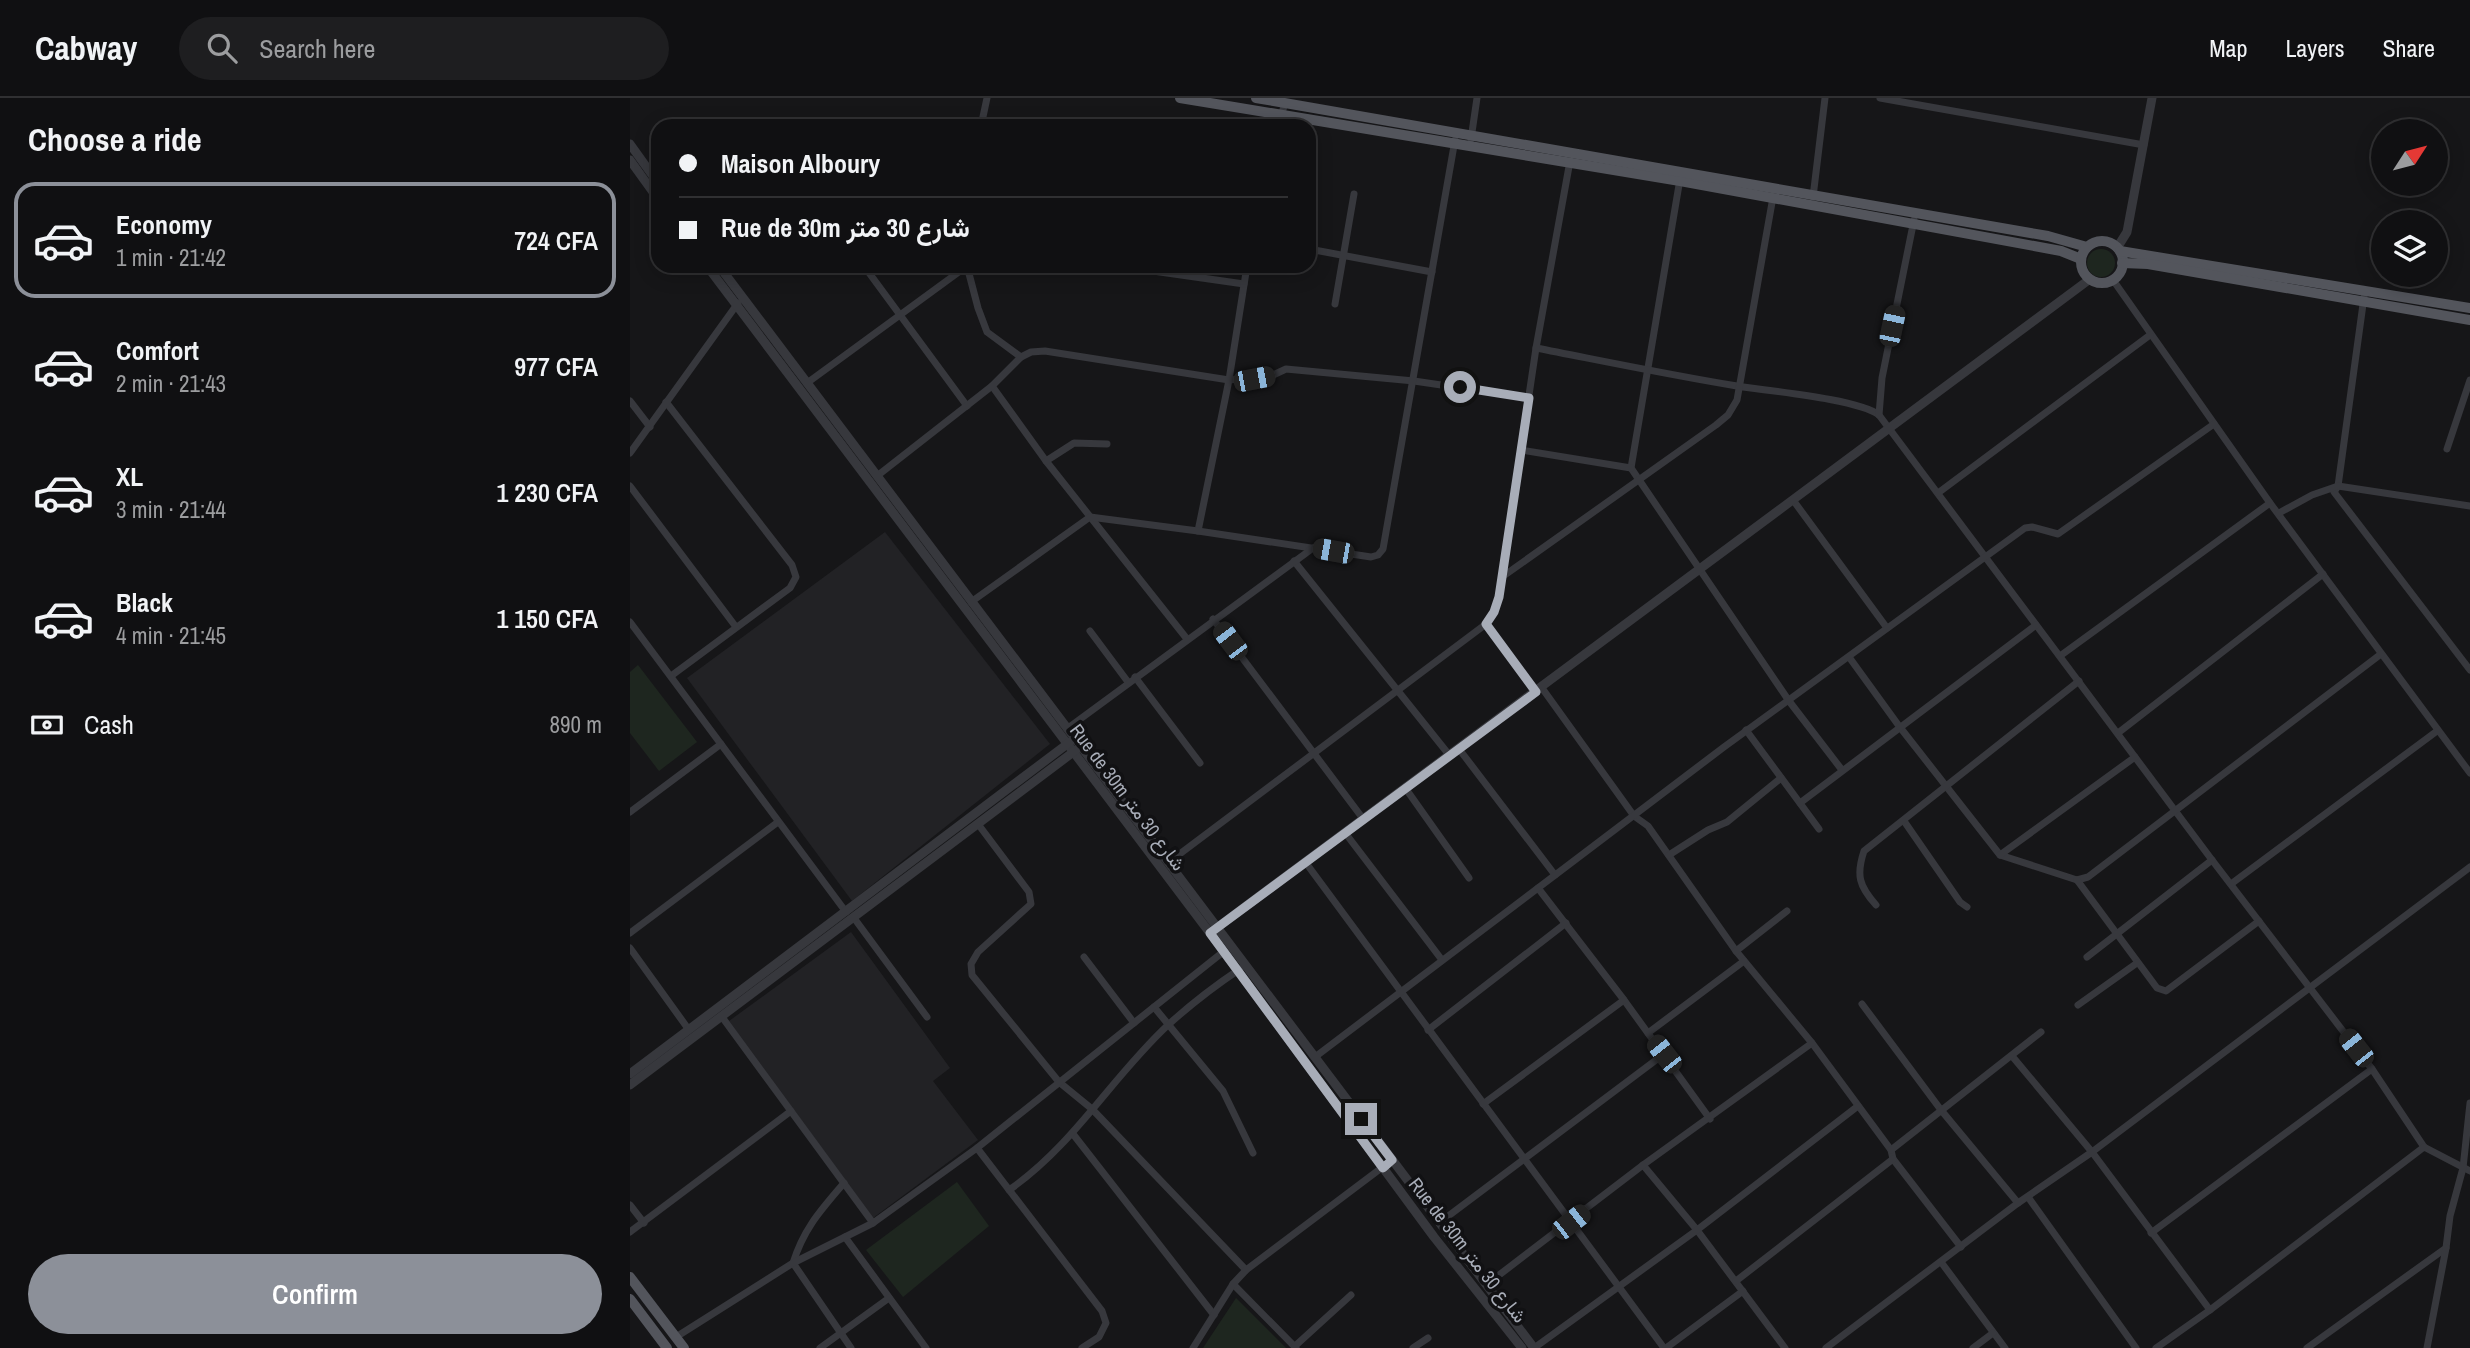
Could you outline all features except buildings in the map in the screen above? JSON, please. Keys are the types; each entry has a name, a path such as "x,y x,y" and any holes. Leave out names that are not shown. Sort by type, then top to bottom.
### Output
{"main road":[{"path":"1180,98 1283,108 1813,200 2054,249 2081,259"},
{"path":"1256,98 1283,108"},
{"path":"1681,177 1773,197 1813,200"},
{"path":"1915,219 2048,236 2087,247"},
{"path":"2118,250 2122,263 2120,273 2113,280 2102,283 2090,279 2083,271 2081,259 2087,247 2099,241 2106,241 2118,250 2217,271 2365,296 2470,308"},
{"path":"2122,263 2217,271"},
{"path":"2365,296 2470,320"},
{"path":"630,1277 684,1348"},
{"path":"630,1301 667,1348"}],"street":[{"path":"982,119 987,98"},
{"path":"1471,140 1477,98"},
{"path":"1813,200 1825,98"},
{"path":"1880,98 2144,145"},
{"path":"2118,250 2127,232 2152,98"},
{"path":"1280,119 1283,108"},
{"path":"971,602 1090,517 1371,557 1378,555 1383,549 1455,138"},
{"path":"630,144 651,173"},
{"path":"1170,862 1486,624 1494,612 1502,577 1536,348 1570,158"},
{"path":"630,160 651,189"},
{"path":"1681,177 1631,468 1789,701 1842,770"},
{"path":"1335,304 1353,194"},
{"path":"1502,577 1640,481 1728,415 1737,400 1740,386 1773,197"},
{"path":"1879,415 1882,377 1915,219"},
{"path":"1316,250 1432,272"},
{"name":"Rue de 30m شارع 30 متر","path":"711,273 1210,933 1383,1168 1522,1348"},
{"name":"Rue de 30m شارع 30 متر","path":"724,273 1534,1348"},
{"path":"869,273 967,406"},
{"path":"807,383 958,273"},
{"path":"969,273 987,332 1021,357"},
{"path":"1168,273 1244,284"},
{"path":"1198,531 1246,273"},
{"path":"1210,933 2090,279"},
{"path":"2113,280 2270,503 2470,773"},
{"path":"2365,296 2339,486 2334,492 2470,670"},
{"path":"630,453 735,305 743,298"},
{"path":"1938,493 2150,335"},
{"path":"1536,348 1845,404 1869,409 1879,415 2372,1069 2424,1147 2467,1169"},
{"path":"877,476 992,386 1021,357 1031,352 1045,351 1228,380 1271,376 1286,369 1414,380 1529,398"},
{"path":"2447,449 2470,380"},
{"path":"992,386 1046,461 1187,639"},
{"path":"630,401 650,427"},
{"path":"666,402 792,565 796,578 790,588 671,676"},
{"path":"1315,1057 1746,730 2025,528 2032,527 2054,535 2062,532 2214,424"},
{"path":"1046,461 1074,443 1107,444"},
{"path":"1521,450 1631,468"},
{"path":"630,486 736,627"},
{"path":"2279,513 2312,495 2339,486 2470,506"},
{"path":"1793,500 1887,628"},
{"path":"2060,656 2270,503"},
{"path":"1068,728 1313,548"},
{"path":"1294,561 1450,756"},
{"path":"2118,733 2323,574"},
{"path":"1213,619 1364,820"},
{"path":"631,624 927,1017"},
{"path":"1486,624 1634,816 1648,827 1670,855 1744,961 1812,1043 1961,1247"},
{"path":"1800,803 2036,625"},
{"path":"1090,631 1200,763"},
{"path":"1849,657 2000,855 2077,880 2088,877 2381,654"},
{"path":"1876,905 1860,884 1859,867 1864,851 2079,681"},
{"path":"1746,730 1819,829"},
{"path":"2231,884 2437,731"},
{"path":"630,1085 1078,742"},
{"path":"630,812 720,744"},
{"path":"630,1074 978,824 1069,749"},
{"path":"1459,749 1555,875"},
{"path":"2000,855 2135,757"},
{"path":"1670,855 1708,830 1727,822 1781,778"},
{"path":"1406,789 1469,878"},
{"path":"1904,821 1960,902 1967,907"},
{"path":"630,933 778,822"},
{"path":"978,824 1029,892 1031,904 978,952 971,964 972,975 1059,1082 1092,1109 1246,1270"},
{"path":"1346,834 1443,960"},
{"path":"2087,957 2212,860"},
{"path":"1306,863 1617,1287 1665,1348 1743,1291"},
{"path":"1826,1348 2018,1203 2092,1152 2470,867"},
{"path":"2077,880 2157,988 2166,991 2259,921"},
{"path":"1538,888 1710,1119"},
{"path":"1737,951 1787,911"},
{"path":"1428,1030 1566,923"},
{"path":"630,948 689,1030"},
{"path":"676,1338 793,1263 873,1223 977,1148 1223,952"},
{"path":"1084,957 1134,1023"},
{"path":"1648,1033 1744,961"},
{"path":"2078,1005 2137,963"},
{"path":"1009,1190 1026,1179 1073,1134 1092,1109 1168,1025 1247,965"},
{"path":"1483,1104 1624,1000"},
{"path":"1861,1004 1941,1110 2018,1203"},
{"path":"1154,1007 1223,1091 1253,1153"},
{"path":"722,1017 873,1223"},
{"path":"1736,1281 1892,1154 1941,1110 2041,1032"},
{"path":"1486,1285 1643,1165 1812,1043"},
{"path":"1439,1223 1664,1054"},
{"path":"2012,1056 2092,1152 2210,1310"},
{"path":"2151,1233 2372,1069"},
{"path":"2427,1348 2450,1216 2467,1169 2470,1103"},
{"path":"1534,1348 1697,1230 1858,1106"},
{"path":"630,1232 791,1111"},
{"path":"1073,1134 1214,1315"},
{"path":"2156,1348 2424,1147"},
{"path":"977,1148 1102,1311 1106,1323 1099,1337 1082,1348"},
{"path":"1193,1348 1233,1284 1246,1270 1392,1160"},
{"path":"1643,1165 1697,1230 1785,1348"},
{"path":"793,1263 799,1243 810,1222 844,1183"},
{"path":"2028,1197 2136,1348"},
{"path":"630,1205 644,1223"},
{"path":"845,1237 926,1348"},
{"path":"2307,1348 2446,1248"},
{"path":"1941,1262 2005,1348"},
{"path":"1941,1262 2005,1348"},
{"path":"793,1263 851,1348"},
{"path":"1233,1284 1295,1347 1351,1295"},
{"path":"630,1301 645,1296"},
{"path":"820,1348 889,1298"},
{"path":"1973,1348 1993,1333"},
{"path":"1413,1348 1427,1338"}],"shaded area":[{"path":"2101,249 2111,253 2115,263 2111,273 2101,277 2091,273 2087,263 2091,253"},
{"path":"885,532 1050,744 852,901 687,678"},
{"path":"638,665 697,742 659,771 630,733 630,672"},
{"path":"851,932 950,1068 933,1081 978,1140 873,1218 729,1021"},
{"path":"957,1182 989,1226 903,1297 866,1250"},
{"path":"1236,1298 1286,1348 1203,1348"}],"route":[{"path":"1361,1119 1392,1160 1383,1168 1210,933 1536,692 1486,624 1499,597 1529,398 1460,387"}]}
